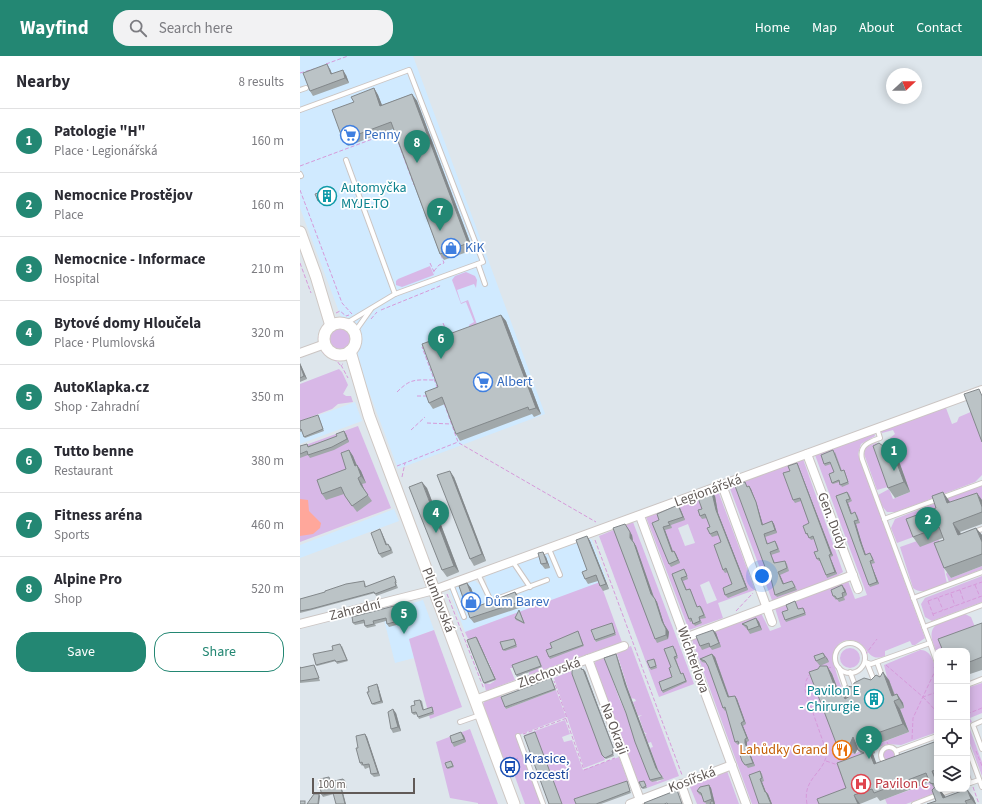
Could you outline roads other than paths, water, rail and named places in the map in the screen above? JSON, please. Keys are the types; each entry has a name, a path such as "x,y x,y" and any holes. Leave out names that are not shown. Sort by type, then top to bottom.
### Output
{"main road":[{"path":"300,232 334,323 354,333"},
{"path":"334,323 325,334 321,345 330,352 344,357"},
{"name":"Plumlovská","path":"354,333 355,343 344,357 362,395 443,587 480,698 480,715 514,804"}],"street":[{"path":"300,353 321,345"},
{"name":"Legionářská","path":"443,587 877,428 956,402 982,390"},
{"name":"Gen. Dudy","path":"807,454 858,589"},
{"path":"722,485 772,622"},
{"name":"Wichterlova","path":"640,516 746,804"},
{"path":"685,638 853,575"},
{"name":"Zahradní","path":"300,624 443,587"},
{"name":"Zlechovská","path":"480,698 624,646"},
{"name":"Na Okraji","path":"588,659 640,800"},
{"name":"Kosířská","path":"630,804 732,765"},
{"path":"683,784 688,804"}],"lane":[{"path":"300,110 409,70 483,262 395,294 373,306 334,323"},
{"path":"300,90 306,88"},
{"path":"346,160 395,294"},
{"path":"478,264 485,284"},
{"path":"354,333 373,306"},
{"path":"877,428 882,439 864,445 861,454 930,643 934,659"},
{"path":"884,519 982,483"},
{"path":"970,534 982,529"},
{"path":"549,549 560,575"},
{"path":"513,562 530,587"},
{"path":"913,598 982,572"},
{"path":"478,574 491,601 547,580"},
{"path":"443,587 464,617"},
{"path":"924,627 982,606"},
{"path":"866,662 871,664 930,643"},
{"path":"852,704 838,665 836,654 840,648 846,644 858,645 865,654 866,662 876,685"},
{"path":"879,661 885,682"},
{"path":"838,665 843,670 850,672 859,670 866,662"},
{"path":"850,672 857,692"},
{"path":"970,684 982,679"},
{"path":"460,722 480,715"},
{"path":"982,721 973,725 982,749"},
{"path":"518,736 543,804"},
{"path":"896,751 934,737"},
{"path":"886,746 892,747 896,751 897,757 893,762 886,763 881,758 881,751 886,746"},
{"path":"970,754 982,787"},
{"path":"970,784 980,780"},
{"path":"914,804 937,795"}],"place":[{"name":"Penny","path":"350,135"},
{"name":"Alpine Pro","path":"417,163"},
{"name":"Automyčka MYJE.TO","path":"327,196"},
{"name":"Fitness aréna","path":"440,231"},
{"name":"KiK","path":"451,248"},
{"name":"Tutto benne","path":"441,359"},
{"name":"Albert","path":"483,382"},
{"name":"Patologie \"H\"","path":"894,471"},
{"name":"Bytové domy Hloučela","path":"436,533"},
{"name":"Nemocnice Prostějov","path":"928,540"},
{"name":"Dům Barev","path":"471,602"},
{"name":"AutoKlapka.cz","path":"404,634"},
{"name":"Pavilon E - Chirurgie","path":"874,699"},
{"name":"Lahůdky Grand","path":"842,750"},
{"name":"Nemocnice - Informace","path":"869,759"},
{"name":"Krasice, rozcestí","path":"510,767"},
{"name":"Pavilon C","path":"861,784"}]}
